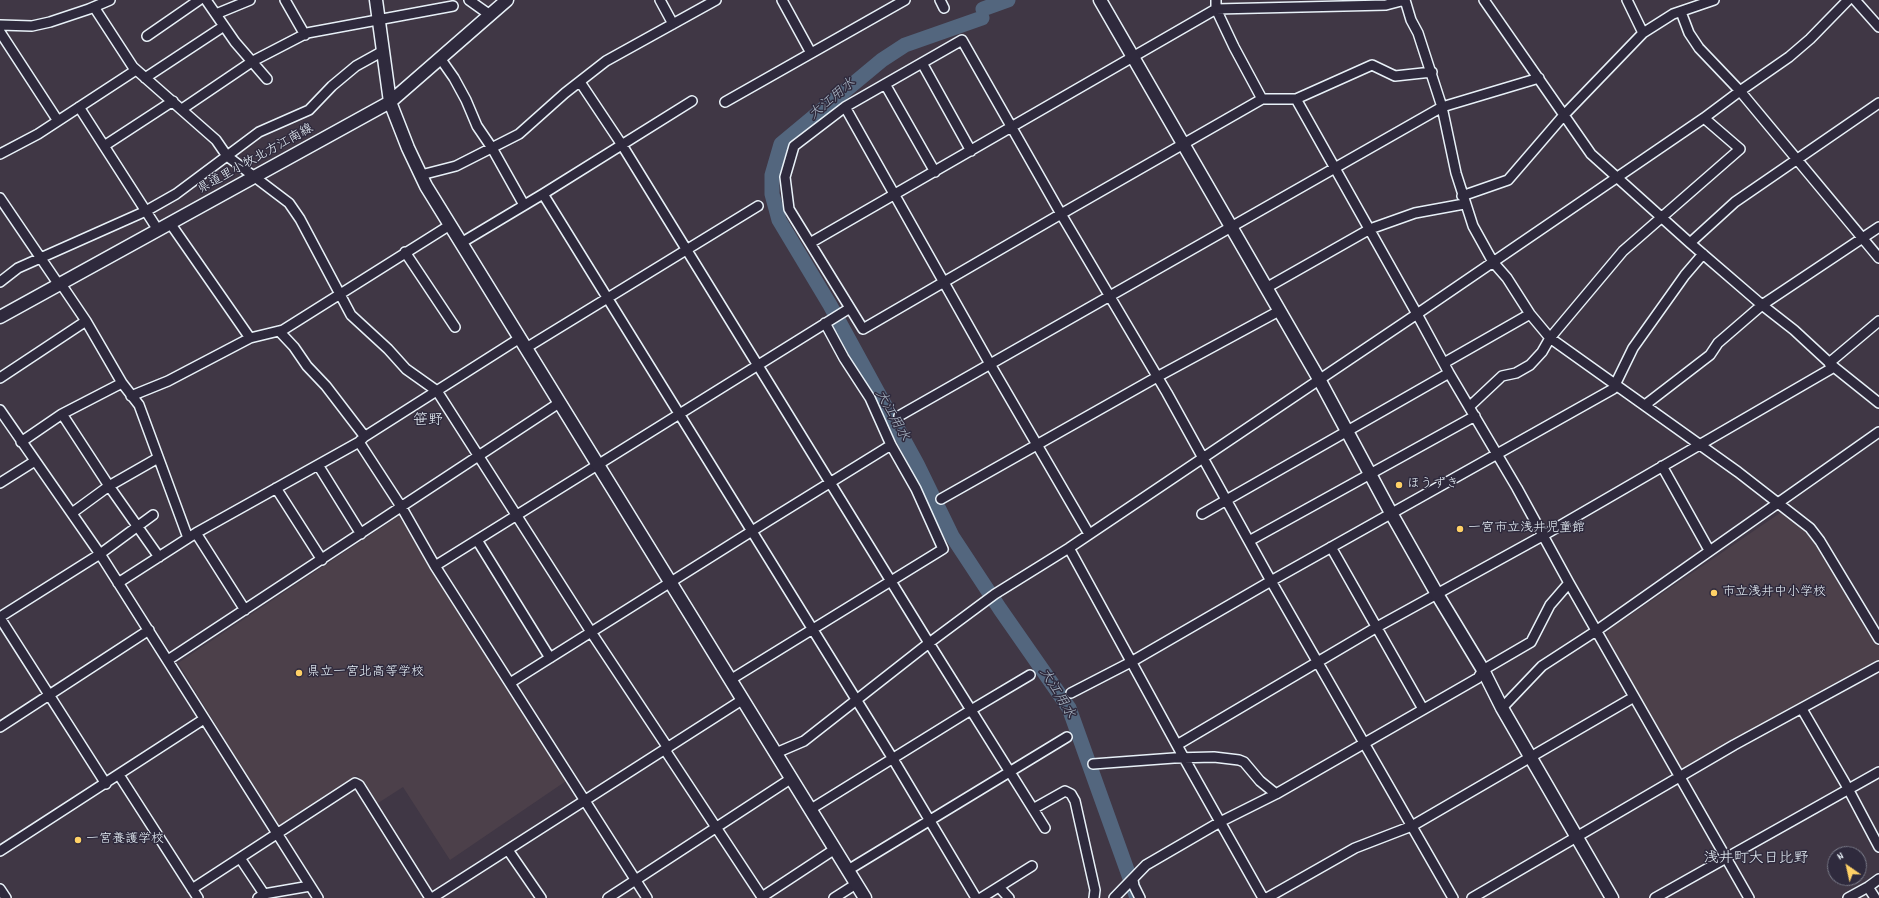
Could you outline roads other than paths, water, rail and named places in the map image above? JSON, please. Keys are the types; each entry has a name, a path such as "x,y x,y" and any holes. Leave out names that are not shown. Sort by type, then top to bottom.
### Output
{"street":[{"path":"0,25 32,26 50,22 110,0"},
{"path":"148,36 199,0"},
{"path":"206,0 235,42 267,79"},
{"path":"216,14 250,0"},
{"path":"285,0 305,35"},
{"path":"376,0 390,102 408,148 421,175 559,403 671,581 742,700 792,778 865,898"},
{"path":"469,0 493,9"},
{"name":"県道里小牧北方江南線","path":"0,318 390,102 493,9 507,0"},
{"path":"660,0 673,24"},
{"path":"421,175 456,166 519,134 555,101 606,61 716,0"},
{"path":"782,0 811,53"},
{"path":"725,102 905,0"},
{"path":"1100,0 1319,379 1391,513 1437,594 1483,670 1502,708 1612,898"},
{"path":"810,243 1012,128 1216,4 1386,5 1405,0 1411,20 1418,33 1432,72 1442,107 1463,200 1473,226 1493,262 1507,278 1530,314 1550,338 1700,445 1810,528 1820,541 1879,640"},
{"path":"1484,0 1591,154 1690,243 1762,305 1794,330 1832,365 1879,403"},
{"path":"1627,0 1643,33"},
{"path":"1266,288 1370,229 1415,213 1463,200 1508,180 1564,115 1643,33 1673,14 1714,0"},
{"path":"776,753 804,742 929,643 992,596 1068,548 1417,314 1704,118 1740,90 1789,57 1810,39 1848,0"},
{"path":"1854,0 1879,27"},
{"path":"1216,4 1234,47 1262,99"},
{"path":"182,109 253,61 305,35 453,6"},
{"path":"94,7 136,70 216,140 227,156 289,203 300,219 351,315 388,349 406,369 437,391 480,456 516,515 716,828 762,897 835,849"},
{"path":"1681,12 1689,33 1699,48 1740,90 1861,239 1879,258"},
{"path":"145,78 224,26"},
{"path":"0,32 58,121"},
{"path":"1432,72 1395,76 1372,65 1296,99 1262,99 1183,145 1061,214 943,282 863,329 789,209 785,177 794,146 846,107 962,40 1061,214 1157,377 1362,743 1453,898"},
{"path":"0,282 18,268 146,212 176,194 259,132 309,110 332,86 356,66 383,51"},
{"path":"440,58 454,78 466,100 477,126 492,148 524,205"},
{"path":"922,63 971,151"},
{"path":"0,154 58,121 136,70"},
{"path":"899,416 1110,297 1230,226 1334,169 1442,107 1539,78"},
{"path":"580,82 622,145 757,366 831,482 929,643 1045,828"},
{"path":"885,84 935,172"},
{"path":"1296,99 1334,169 1370,229 1449,373 1544,535 1568,582 1749,898"},
{"path":"104,146 173,101"},
{"path":"461,243 692,102"},
{"path":"1690,243 1735,202 1879,103"},
{"path":"78,107 158,230"},
{"path":"846,107 943,282 1036,445 1089,534"},
{"path":"1469,407 1502,376 1516,373 1530,365 1542,352 1550,338 1623,251 1740,149 1704,118"},
{"path":"543,194 930,819 976,898"},
{"path":"0,198 40,258 86,321 122,384 139,405 158,458 192,535 245,610"},
{"path":"118,583 192,535 361,440 437,391 607,298 758,206"},
{"path":"170,223 250,338"},
{"path":"131,396 168,381 250,338 284,330 341,295 405,252 450,225"},
{"path":"1645,405 1710,355 1722,340 1762,305 1879,227"},
{"path":"405,252 455,327"},
{"path":"1072,693 1131,662 1391,513 1613,389 1614,384 1633,348 1703,254"},
{"path":"435,566 850,308"},
{"path":"941,499 1157,377 1279,311"},
{"path":"1444,363 1530,314"},
{"path":"730,680 943,549 916,489 892,445 832,318"},
{"path":"0,378 86,321"},
{"path":"1177,745 1317,661 1544,535 1700,445 1832,365 1879,321"},
{"path":"279,331 294,347 307,366 333,395 362,433 361,440 435,566 647,898"},
{"path":"1202,514 1449,373"},
{"path":"21,442 62,414 122,384"},
{"path":"168,660 402,508 559,403"},
{"path":"0,410 100,554 318,898"},
{"path":"62,414 108,486 138,525 159,556"},
{"path":"1250,541 1475,416"},
{"path":"1502,708 1542,666 1596,631 1709,550 1879,432"},
{"path":"510,683 671,581 892,445"},
{"path":"72,513 108,486 158,458"},
{"path":"0,483 35,461"},
{"path":"318,465 361,534"},
{"path":"1662,466 1709,550"},
{"path":"276,488 322,560"},
{"path":"106,784 0,618 100,554 138,525 154,515"},
{"path":"477,540 550,658"},
{"path":"1331,547 1423,709"},
{"path":"1068,548 1263,898"},
{"path":"1120,895 1146,865 1220,822 1276,794 1362,743 1478,678 1483,670 1531,642 1550,605 1568,582"},
{"path":"0,727 148,630"},
{"path":"1472,898 1734,745 1879,666"},
{"path":"811,809 1030,675"},
{"path":"1267,898 1355,848 1412,826 1634,697"},
{"path":"192,889 355,783 359,785 431,898 585,802 742,700"},
{"path":"1802,709 1849,790 1879,848"},
{"path":"0,851 106,784 204,719"},
{"path":"848,870 1067,737"},
{"path":"1093,764 1214,757 1239,760 1244,762 1260,781 1276,794"},
{"path":"1656,898 1879,772"},
{"path":"119,775 198,898"},
{"path":"608,898 792,778"},
{"path":"1034,809 1065,791 1071,794 1075,801 1094,890 1094,898"},
{"path":"508,850 541,898"},
{"path":"240,858 261,896 310,886"},
{"path":"981,898 1032,866"},
{"path":"1848,898 1879,879"},
{"path":"1132,881 1140,898"},
{"path":"834,898 856,884"},
{"path":"999,887 1009,898"},
{"path":"1868,887 1875,898"},
{"path":"0,889 6,898"}],"waterway":[{"name":"大江用水","path":"983,9 1008,0"},
{"name":"大江用水","path":"982,18 905,45 882,60 781,144 772,175 772,194 779,220 830,305 917,464 952,536 1000,609 1069,708 1136,895"}],"place":[{"name":"ほうずき","path":"1399,485"},
{"name":"一宮市立浅井児童館","path":"1460,529"},
{"name":"市立浅井中小学校","path":"1714,593"},
{"name":"県立一宮北高等学校","path":"299,673"},
{"name":"一宮養護学校","path":"78,840"}],"district":[{"name":"笹野","path":"428,422"},
{"name":"浅井町大日比野","path":"1756,860"}]}
